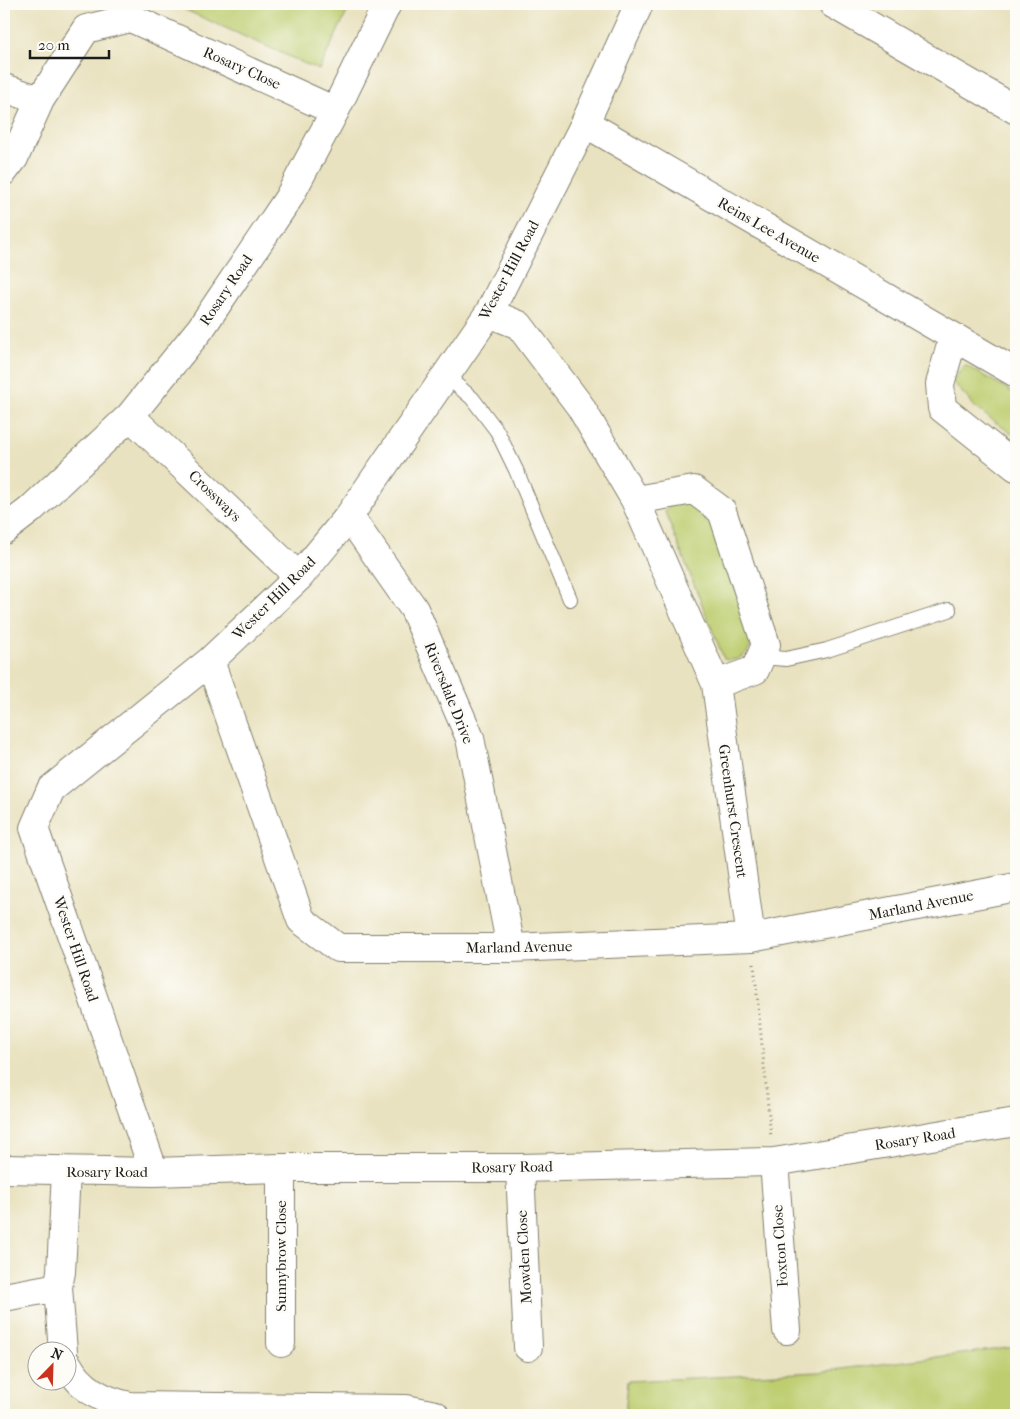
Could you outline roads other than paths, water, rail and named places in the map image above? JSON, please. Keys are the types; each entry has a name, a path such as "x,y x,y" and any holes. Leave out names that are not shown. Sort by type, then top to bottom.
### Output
{"street":[{"name":"Rosary Road","path":"4,530 30,510 130,416 201,328 288,199 335,111 387,4"},
{"name":"Wester Hill Road","path":"154,1172 34,828 51,789 210,661 299,577 349,516 489,313 585,123 639,4"},
{"path":"833,4 1016,110"},
{"name":"Rosary Close","path":"4,171 14,158 40,100 86,29 131,18 335,111"},
{"path":"4,88 40,100"},
{"name":"Reins Lee Avenue","path":"585,123 1016,374"},
{"name":"Greenhurst Crescent","path":"489,313 519,324 580,406 635,500 716,684 751,938"},
{"path":"953,338 940,384 942,408 1016,467"},
{"name":"Crossways","path":"130,416 299,577"},
{"path":"635,500 694,490 722,511 766,644 756,670 716,684"},
{"name":"Riversdale Drive","path":"349,516 414,609 470,738 511,948"},
{"name":"Marland Avenue","path":"210,661 301,920 338,948 511,948 751,938 1016,887"},
{"name":"Rosary Road","path":"4,1169 66,1172 154,1172 280,1168 520,1168 774,1162 1015,1129"},
{"name":"Foxton Close","path":"774,1162 787,1330"},
{"name":"Sunnybrow Close","path":"280,1168 282,1343"},
{"name":"Mowden Close","path":"520,1168 528,1347"},
{"path":"62,1342 58,1287 61,1272 66,1172"},
{"path":"4,1297 58,1287"},
{"path":"78,1380 92,1392 110,1402 130,1406 406,1409 435,1415"}],"lane":[{"path":"446,376 472,398 498,431 570,599"},
{"path":"761,657 786,659 827,650 949,610"}]}
